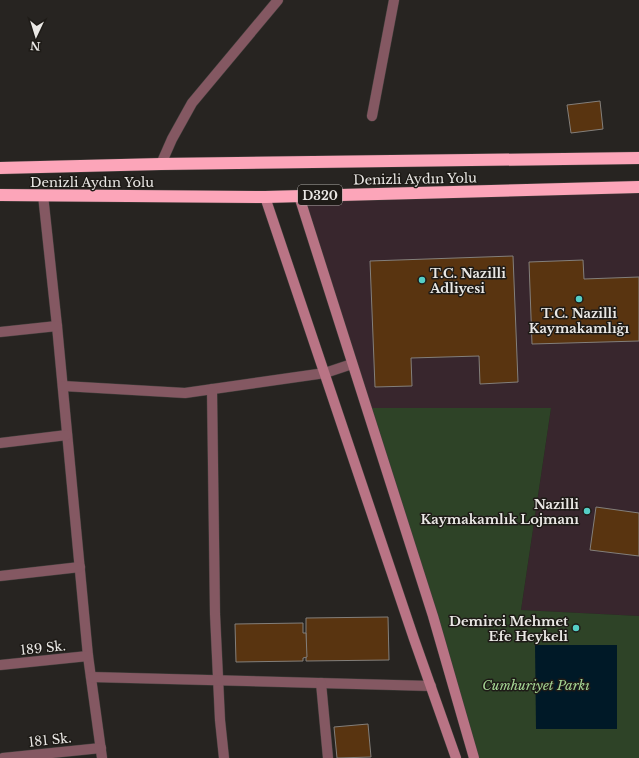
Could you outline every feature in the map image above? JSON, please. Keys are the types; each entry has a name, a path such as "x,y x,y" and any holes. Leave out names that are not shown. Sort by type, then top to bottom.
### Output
{"highway":[{"name":"Denizli Aydın Yolu","path":"0,168 161,164 639,158"},
{"name":"Denizli Aydın Yolu","path":"0,195 266,197 639,187"}],"main road":[{"path":"299,196 433,616 474,758"},
{"path":"266,197 430,686 456,758"}],"street":[{"path":"161,164 172,139 192,103 278,0"},
{"path":"372,116 394,0"},
{"path":"44,195 88,656 102,753"},
{"path":"0,332 57,326"},
{"path":"63,386 185,393 325,373 352,364"},
{"path":"212,389 215,614 220,720 224,758"},
{"path":"0,444 67,435"},
{"path":"0,576 80,567"},
{"name":"189 Sk.","path":"0,665 88,656"},
{"path":"91,677 430,686"},
{"path":"321,683 328,758"},
{"name":"181 Sk.","path":"3,758 102,753"}],"shaded area":[{"path":"639,187 639,616 521,610 551,408 366,408 299,196"}],"green space":[{"name":"Cumhuriyet Parkı","path":"366,408 551,408 521,610 639,616 639,758 476,758"}],"water":[{"path":"535,645 617,645 617,729 536,729"}],"building":[{"path":"600,101 603,129 571,133 567,105"},
{"name":"T.C. Nazilli Adliyesi","path":"513,256 518,382 480,384 479,356 411,358 412,386 375,387 370,261"},
{"name":"T.C. Nazilli Kaymakamlığı","path":"583,260 584,279 639,277 639,341 532,344 529,262"},
{"name":"Nazilli Kaymakamlık Lojmanı","path":"596,507 639,513 639,556 590,550"},
{"path":"388,617 389,660 306,661 306,618"},
{"path":"303,623 303,633 306,633 307,657 303,658 303,661 236,662 235,624"},
{"path":"368,724 371,757 337,758 334,727"}],"place":[{"name":"T.C. Nazilli Adliyesi","path":"422,280"},
{"name":"T.C. Nazilli Kaymakamlığı","path":"579,299"},
{"name":"Nazilli Kaymakamlık Lojmanı","path":"587,511"},
{"name":"Demirci Mehmet Efe Heykeli","path":"576,628"}]}
